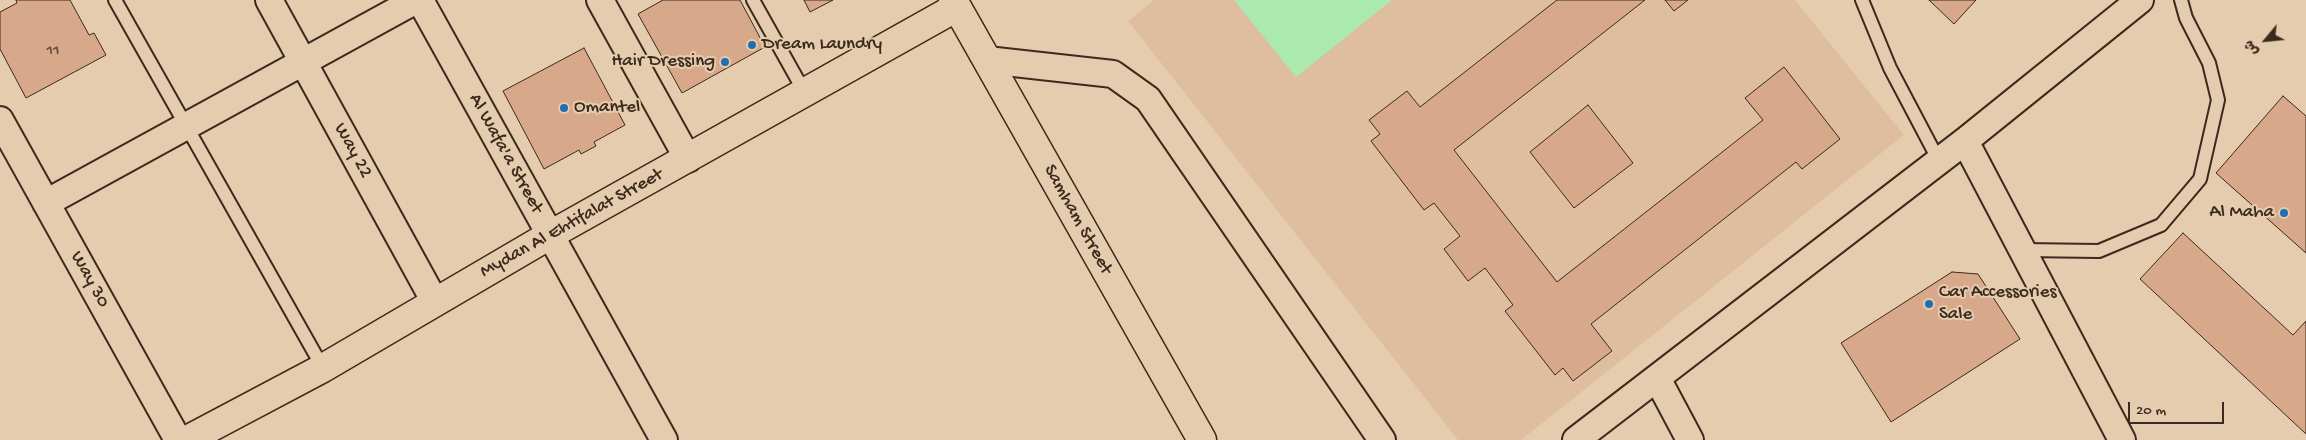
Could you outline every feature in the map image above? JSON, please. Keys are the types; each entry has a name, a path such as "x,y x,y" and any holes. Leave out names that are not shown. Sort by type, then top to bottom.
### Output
{"street":[{"name":"Way 22","path":"268,0 435,302"},
{"path":"46,203 418,0"},
{"name":"Al Wafa'a Street","path":"418,0 664,440"},
{"path":"600,0 688,158"},
{"path":"1576,440 1965,141 2140,0"},
{"name":"Mydan Al Ehtifalat Street","path":"187,440 322,368 550,234 804,93 955,4"},
{"name":"Samham Street","path":"955,4 1202,440"},
{"path":"986,60 1113,74 1148,99 1382,440"},
{"name":"Way 30","path":"0,120 178,440"},
{"path":"1965,141 2122,440"},
{"path":"1657,378 1690,440"}],"lane":[{"path":"115,0 322,368"},
{"path":"753,0 804,93"},
{"path":"1862,0 1890,68 1939,161"},
{"path":"2023,250 2099,251 2161,225 2200,180 2218,100 2209,63 2186,18 2181,0"}],"shaded area":[{"path":"1154,0 1795,0 1904,135 1521,440 1458,440 1128,21"}],"green space":[{"path":"1234,0 1392,0 1296,77"}],"building":[{"path":"16,0 70,0 89,35 94,33 106,55 26,98 0,49 0,12 17,3"},
{"path":"663,0 740,0 765,47 682,93 638,14"},
{"path":"804,0 833,0 810,12"},
{"path":"1557,0 1645,0 1454,150 1557,282 1763,120 1745,98 1784,67 1840,139 1802,169 1796,162 1591,324 1612,351 1573,381 1563,368 1555,375 1505,311 1513,305 1485,268 1468,281 1444,249 1460,236 1434,203 1424,210 1371,141 1380,134 1369,120 1407,91 1420,107"},
{"path":"1665,0 1688,0 1674,11"},
{"path":"1929,0 1976,0 1954,24"},
{"name":"Omantel","path":"584,48 625,125 594,142 596,146 581,154 579,150 544,169 503,91"},
{"name":"Al Maha","path":"2283,96 2306,116 2306,253 2216,173"},
{"path":"1588,105 1633,163 1574,208 1530,152"},
{"path":"2183,233 2293,335 2306,321 2306,434 2140,279"},
{"path":"1952,272 1978,274 2020,339 1891,422 1841,343"}],"place":[{"name":"Dream Laundry","path":"752,45"},
{"name":"Hair Dressing","path":"725,62"},
{"name":"Omantel","path":"564,108"},
{"name":"Al Maha","path":"2284,213"},
{"name":"Car Accessories Sale","path":"1929,304"}]}
